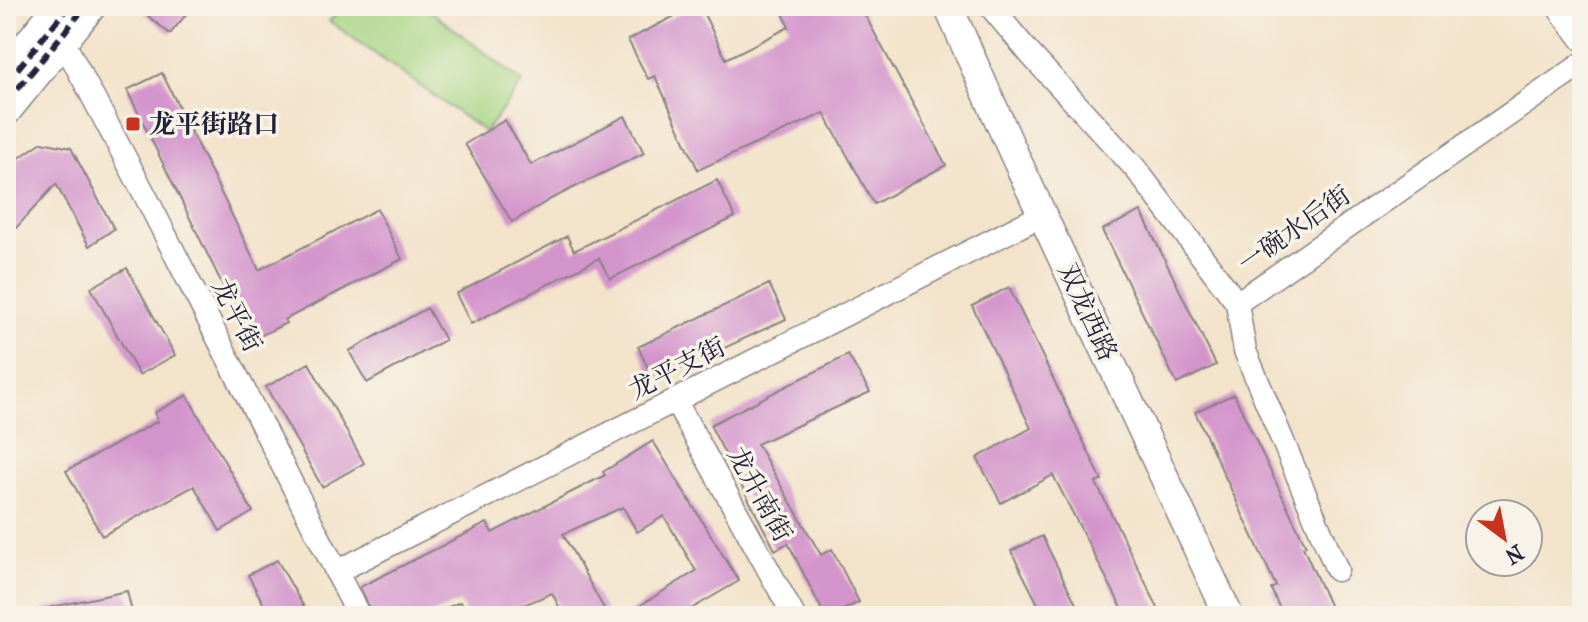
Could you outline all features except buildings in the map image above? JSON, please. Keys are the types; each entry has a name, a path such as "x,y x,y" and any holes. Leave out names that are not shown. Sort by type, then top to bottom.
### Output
{"main road":[{"path":"6,71 58,6"},
{"path":"6,112 92,6"},
{"name":"双龙西路","path":"929,6 1229,616"},
{"name":"双龙西路","path":"948,6 1034,219 1209,616"}],"street":[{"name":"一碗水后街","path":"990,6 1136,169 1237,303 1582,64"},
{"path":"1557,6 1582,39"},
{"name":"龙平街","path":"63,41 359,616"},
{"name":"龙平支街","path":"336,572 1034,219"},
{"path":"1237,303 1245,351 1337,570"},
{"name":"龙升南街","path":"675,400 794,616"}],"green space":[{"path":"347,6 424,6 523,82 485,132 329,21"}],"railway":[{"path":"6,83 69,6"},
{"path":"6,103 86,6"}],"place":[{"name":"龙平街路口","path":"133,124"}]}
